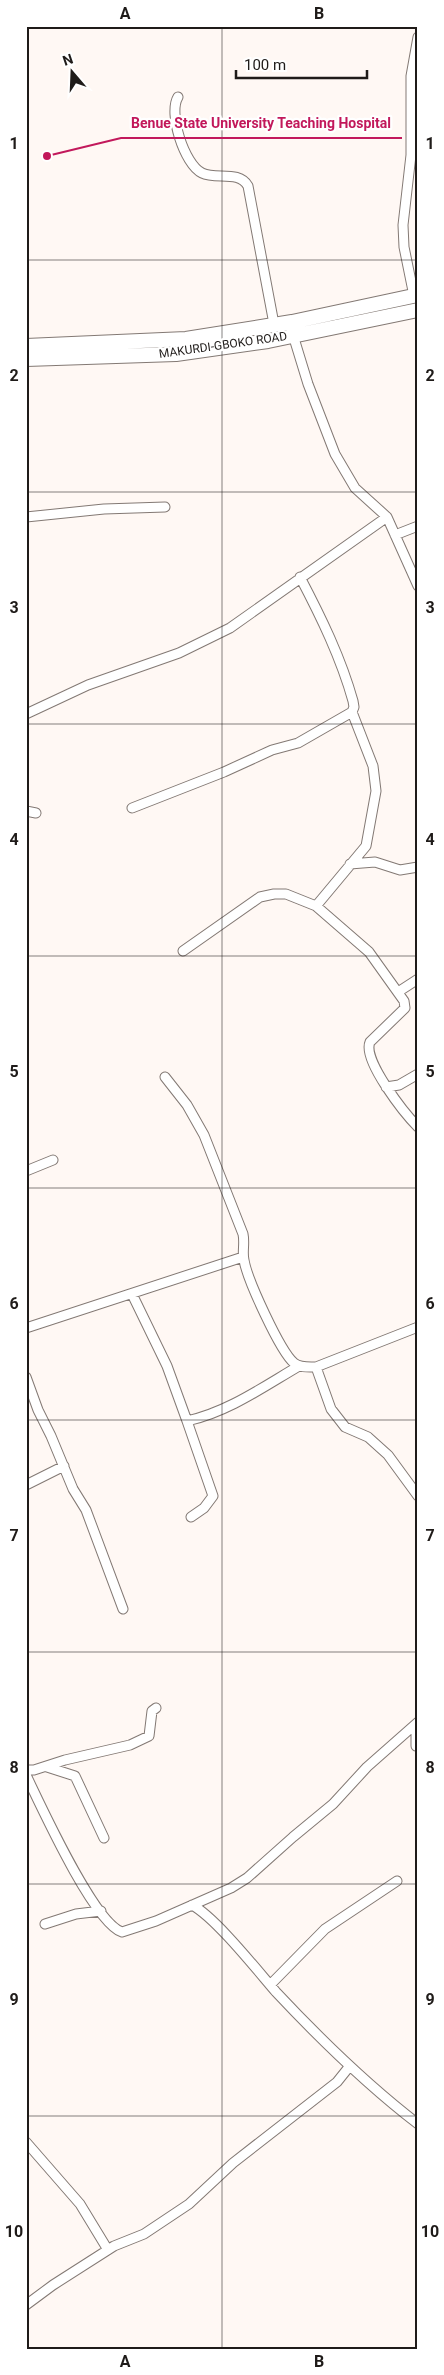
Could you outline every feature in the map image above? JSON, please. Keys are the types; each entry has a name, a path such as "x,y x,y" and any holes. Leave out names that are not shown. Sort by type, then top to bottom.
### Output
{"main road":[{"path":"26,346 186,339 292,322 416,295"},
{"name":"MAKURDI-GBOKO ROAD","path":"26,359 176,354 293,335 418,310"}],"street":[{"path":"416,295 404,247 403,225 410,154 411,76 418,37"},
{"path":"178,98 174,112 182,146 188,161 202,173 238,177 244,180 248,186 274,324"},
{"path":"293,335 323,426 342,468 355,488 387,518 396,534 418,586"},
{"path":"26,517 104,509 165,507"},
{"path":"26,714 88,685 179,653 230,628 300,577 387,518"},
{"path":"396,534 418,526"},
{"path":"300,577 320,614 338,658 353,701 354,707 352,712 373,766 376,791 366,846 316,906"},
{"path":"132,808 224,772 272,750 298,743 352,712"},
{"path":"366,846 375,862"},
{"path":"350,864 375,862 400,870 418,867"},
{"path":"183,951 267,895 286,894 316,906 368,952 398,992 405,1008 388,1022 368,1045 370,1056 386,1087 418,1127"},
{"path":"398,992 418,979"},
{"path":"386,1087 399,1085 418,1074"},
{"path":"165,1077 187,1105 204,1135 243,1234 245,1243 243,1258 276,1334 287,1355 299,1366"},
{"path":"398,1103 399,1085"},
{"path":"26,1171 53,1160"},
{"path":"26,1328 243,1258"},
{"path":"132,1294 166,1366 212,1496 204,1508 191,1517"},
{"path":"187,1421 204,1417 252,1395 299,1366 316,1367 418,1327"},
{"path":"316,1367 331,1409 345,1427 368,1437 388,1456 418,1496"},
{"path":"26,1377 38,1410 73,1489 86,1510 123,1609"},
{"path":"26,1485 64,1466"},
{"path":"26,1770 47,1767 65,1760 130,1745 149,1736 152,1711 156,1708"},
{"path":"26,1775 78,1880 112,1926 122,1932 132,1930 192,1905 231,1888 247,1878 333,1804 367,1767 417,1723"},
{"path":"417,1723 417,1747"},
{"path":"401,1737 417,1747"},
{"path":"47,1767 75,1776 104,1838"},
{"path":"270,1985 326,1929 397,1881"},
{"path":"192,1905 220,1930 314,2034 384,2099 418,2124"},
{"path":"45,1924 76,1914 101,1911"},
{"path":"26,2305 53,2285 108,2250 144,2234 189,2204 232,2163 337,2082 349,2067"},
{"path":"26,2142 80,2204 108,2250"}],"place":[{"name":"Benue State University Teaching Hospital","path":"47,156"}]}
